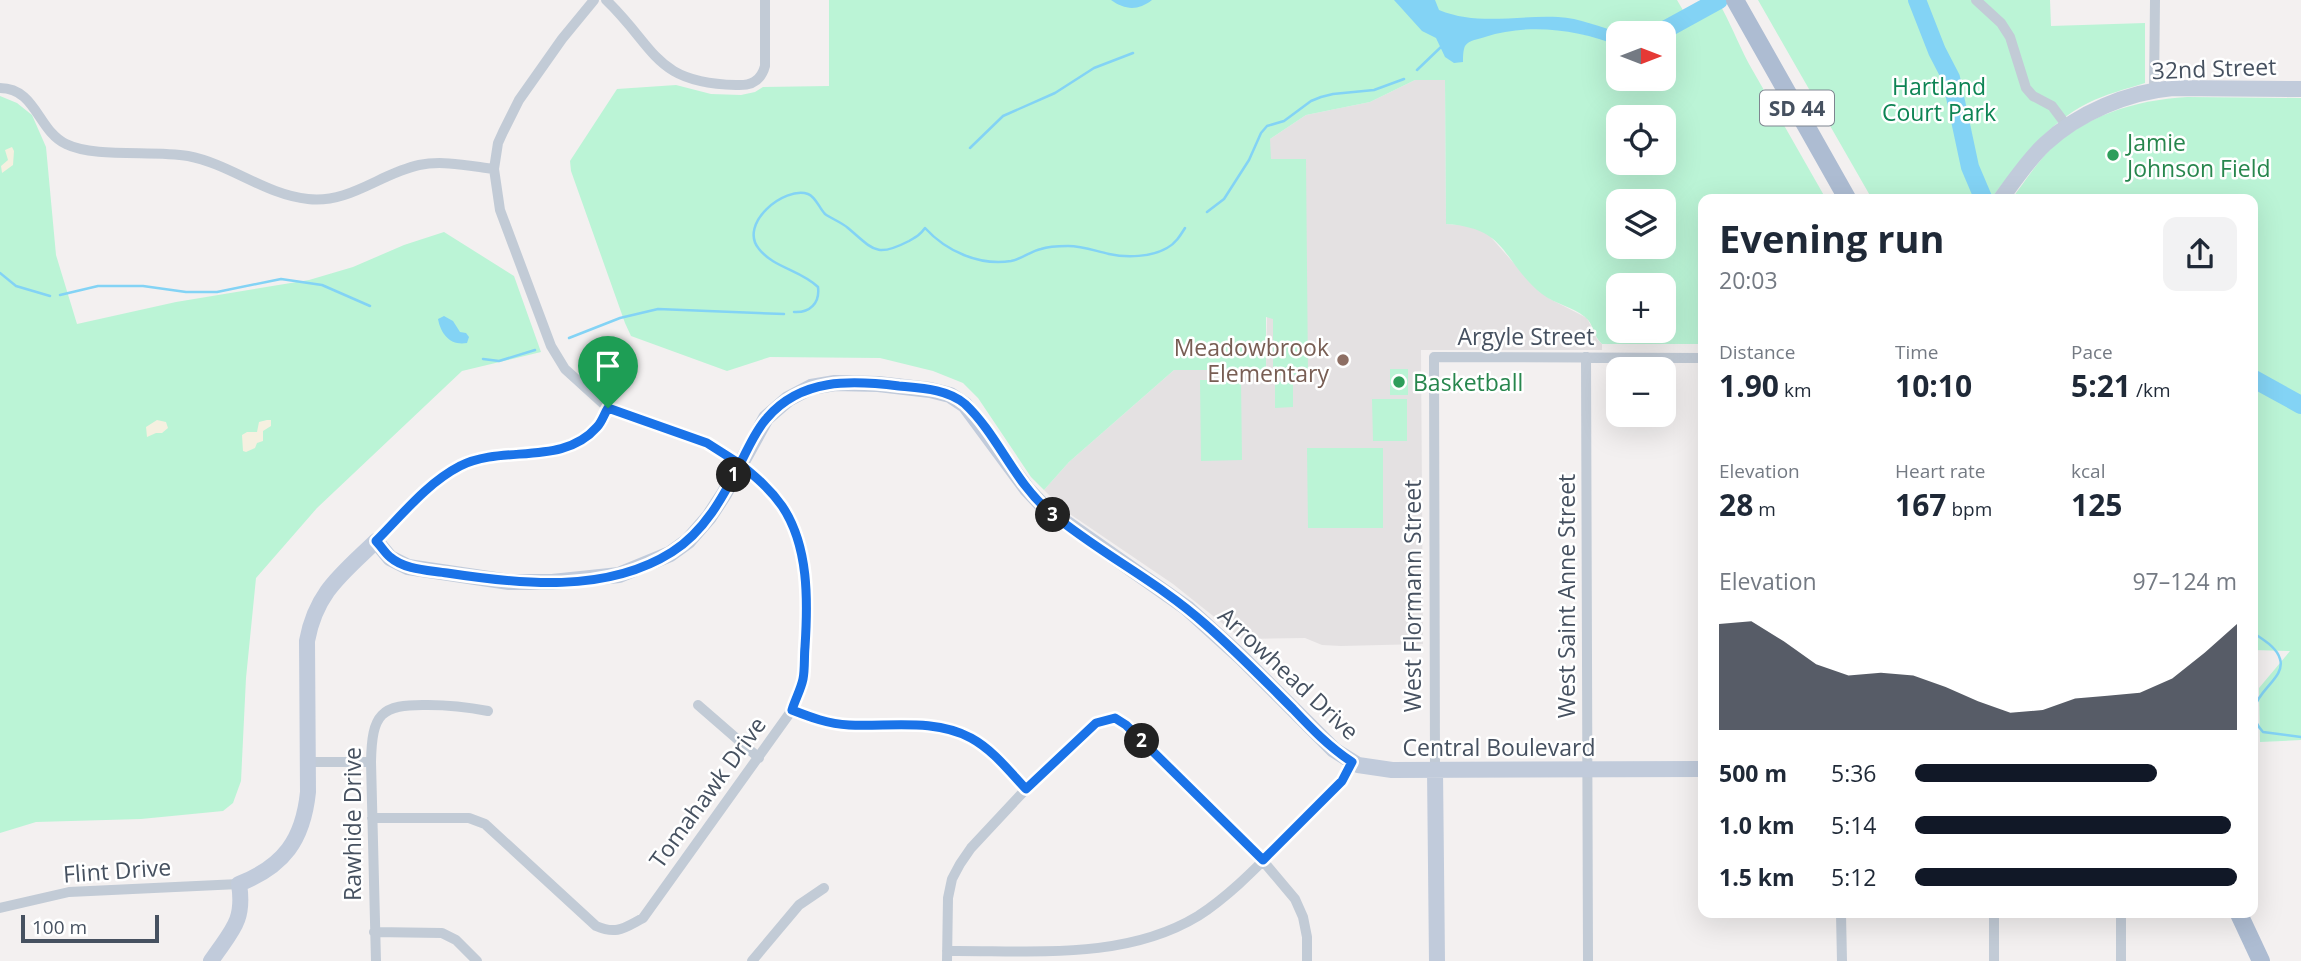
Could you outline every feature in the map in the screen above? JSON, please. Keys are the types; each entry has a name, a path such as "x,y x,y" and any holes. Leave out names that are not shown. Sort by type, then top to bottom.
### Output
{"main road":[{"name":"SD 44","path":"1735,0 1845,194"},
{"path":"2241,918 2261,961"}],"street":[{"name":"Tomahawk Drive","path":"372,818 469,818 485,824 596,926 610,932 623,929 643,918 759,758 792,710 803,679 806,589 802,554 783,508 764,483 740,464 707,443 608,408 565,369 551,346 500,210 494,169 498,143 519,100 562,39 594,0"},
{"path":"606,0 654,57 685,78 717,85 744,86 756,81 765,66 765,0"},
{"path":"1976,0 2001,23 2010,37 2026,88 2033,96 2052,106 2067,126"},
{"path":"2154,90 2155,0"},
{"path":"0,88 8,88 24,96 55,137 67,145 89,151 190,156 222,166 283,193 309,200 334,198 354,192 427,164 494,169"},
{"name":"32nd Street","path":"2004,194 2044,145 2067,126 2119,100 2154,90 2301,89"},
{"name":"Argyle Street","path":"1434,357 1698,358"},
{"name":"West Flormann Street","path":"1434,357 1437,961"},
{"name":"West Saint Anne Street","path":"1586,358 1588,961"},
{"name":"Arrowhead Drive","path":"376,541 390,558 408,567 509,583 552,583 618,575 670,554 688,541 709,517 766,418 788,399 811,387 835,383 892,385 930,390 959,400 974,414 1023,483 1046,509 1187,608 1241,657 1329,745 1352,762"},
{"path":"211,961 240,916 242,902 239,884 276,864 294,843 306,812 309,762 307,642 314,612 331,584 435,483 461,465 488,457 568,447 598,427 608,408"},
{"name":"Rawhide Drive","path":"376,961 371,744 377,722 387,710 401,704 458,705 488,711"},
{"path":"698,705 759,758"},
{"path":"792,710 821,722 846,725 931,725 953,730 986,748 1026,789"},
{"path":"1307,961 1307,937 1303,917 1295,899 1263,860 1126,725 1115,718 1096,723 1026,789 971,848 952,879 947,909 947,956 1088,950 1160,934 1197,916 1221,899 1263,860 1342,781 1352,762"},
{"path":"309,762 371,762"},
{"name":"Central Boulevard","path":"1352,762 1379,769 1698,769"},
{"name":"Flint Drive","path":"0,908 69,892 239,884"},
{"path":"752,961 799,905 824,888"},
{"path":"1841,918 1842,961"},
{"path":"1994,918 1994,961"},
{"path":"2121,918 2121,961"},
{"path":"374,932 442,933 456,940 477,961"}],"shaded area":[{"name":"Meadowbrook Elementary","path":"1415,80 1445,80 1446,224 1472,226 1488,234 1534,286 1550,299 1587,318 1602,344 1602,350 1421,350 1423,644 1341,646 1322,645 1305,638 1242,639 1173,584 1064,510 1044,490 1069,462 1174,370 1266,370 1270,139 1306,115 1370,102"}],"green space":[{"path":"829,0 1677,0 1687,17 1718,1 1749,64 1823,194 1698,194 1698,344 1602,344 1585,317 1542,294 1493,239 1467,227 1446,224 1445,80 1415,80 1370,102 1306,115 1270,139 1271,159 1306,159 1308,375 1273,375 1273,319 1266,317 1266,370 1174,370 1069,462 1044,490 1031,477 978,398 963,383 933,371 880,358 770,357 727,371 631,336 571,171 570,161 617,89 676,85 711,94 741,95 763,87 829,86"},
{"name":"Hartland Court Park","path":"1758,0 2050,0 2051,26 2145,23 2145,83 2095,100 2059,122 2034,145 1995,194 1869,194"},
{"path":"0,96 17,103 32,115 46,147 56,255 77,324 176,302 309,280 353,267 404,245 444,232 514,276 541,352 462,371 317,508 256,578 246,678 241,781 233,803 223,811 141,819 36,822 0,833"},
{"path":"2301,98 2301,740 2260,742 2259,688 2290,651 2258,650 2258,194 2015,194 2044,156 2075,130 2129,106 2167,99"},
{"name":"Basketball","path":"1390,369 1408,369 1408,395 1390,395"},
{"path":"1200,380 1241,380 1242,460 1201,461"},
{"path":"1275,382 1293,382 1293,407 1275,408"},
{"path":"1372,399 1407,399 1407,441 1373,441"},
{"path":"1307,448 1383,448 1383,528 1308,528"}],"sand":[{"path":"12,147 13,165 2,173 1,166 8,160 5,150"},
{"path":"157,420 166,422 168,428 162,433 147,437 146,427"},
{"path":"271,420 271,426 263,431 263,441 257,443 255,448 243,451 242,435 257,432 259,422"}],"water":[{"path":"1111,0 1152,0 1132,8"},
{"path":"1394,0 1435,0 1439,10 1468,18 1574,19 1606,29 1606,41 1569,32 1518,30 1472,41 1465,46 1463,62 1454,63 1445,57 1436,38 1422,31"},
{"path":"1706,0 1714,0 1718,7 1676,31 1676,21 1670,21"},
{"path":"444,316 453,321 460,332 466,333 469,337 467,343 456,343 444,334 438,319"}],"waterway":[{"path":"1676,24 1719,0"},
{"path":"1917,0 1951,78 1970,167 1981,194"},
{"path":"1417,70 1442,46"},
{"path":"970,148 1003,116 1055,93 1094,68 1133,53"},
{"path":"1207,212 1224,199 1267,126 1284,121 1321,97 1374,90 1404,79"},
{"path":"794,312 805,311 813,306 818,287 765,255 754,239 754,229 759,219 776,201 798,193 811,195 825,214 876,249 898,246 916,237 925,228 953,250 987,261 1011,261 1037,250 1058,246 1079,247 1123,256 1146,255 1170,246 1185,228"},
{"path":"0,273 16,286 50,296"},
{"path":"60,295 98,286 143,286 186,292 217,292 281,279 322,285 370,306"},
{"path":"569,338 620,318 658,309 784,314"},
{"path":"483,359 499,361 535,350"},
{"path":"2258,381 2301,405"},
{"path":"2258,636 2272,647 2280,659 2276,676 2258,700"},
{"path":"2258,724 2263,732 2301,737"}],"place":[{"name":"Jamie Johnson Field","path":"2113,155"},
{"name":"Meadowbrook Elementary","path":"1343,360"},
{"name":"Basketball","path":"1399,382"}],"route":[{"path":"608,408 598,427 568,447 488,457 461,465 435,483 376,541 390,558 408,567 509,583 552,583 618,575 670,554 688,541 709,517 740,464 764,483 783,508 802,554 806,589 803,679 792,710 821,722 846,725 931,725 953,730 986,748 1026,789 1096,723 1115,718 1126,725 1263,860 1342,781 1352,762 1334,750 1241,657 1187,608 1046,509 1018,477 974,414 959,400 930,390 892,385 835,383 811,387 788,399 766,418 740,464 707,443 608,408"}]}
